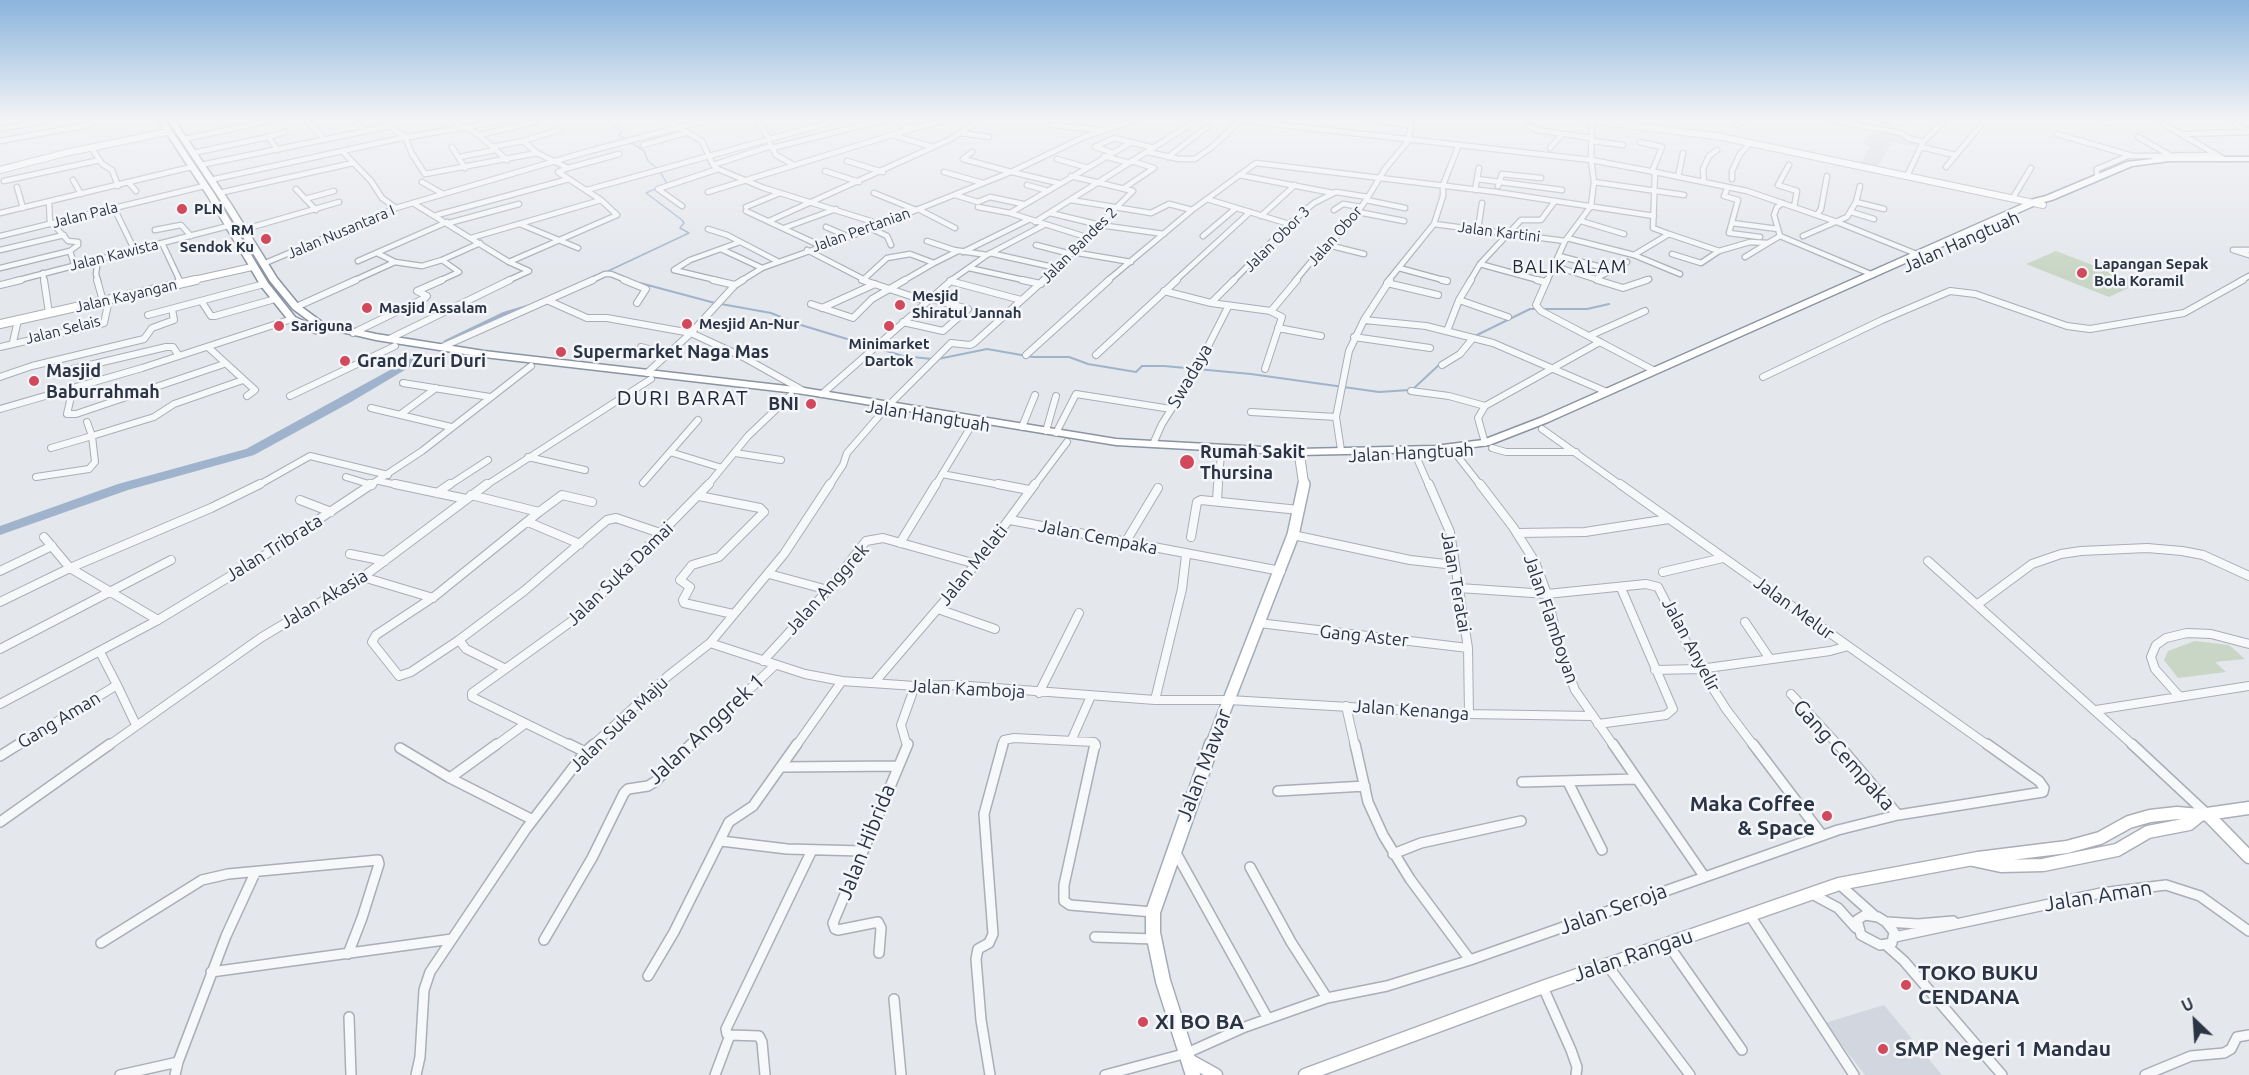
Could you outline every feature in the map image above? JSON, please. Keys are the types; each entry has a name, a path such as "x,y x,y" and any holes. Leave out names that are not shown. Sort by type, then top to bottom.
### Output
{"highway":[{"name":"Jalan Hangtuah","path":"198,169 228,226 243,240 257,265 264,284 275,299 292,319 318,331 531,366 804,390 859,402"},
{"name":"Jalan Hangtuah","path":"392,342 888,406 1022,427 1115,445 1153,444 1300,455 1341,450 1489,446 1653,370 1693,356 2117,169"},
{"name":"Jalan Hangtuah","path":"207,183 219,193 242,230 243,240"},
{"name":"Jalan Hangtuah","path":"888,406 1067,442 1221,455 1416,456 1456,454 1542,429 1693,356 1873,275 1958,240"},
{"name":"Jalan Hangtuah","path":"257,265 296,307 319,324 373,339"}],"main road":[{"name":"Jalan Mawar","path":"1191,1068 1163,981 1154,939 1153,912 1173,848 1259,623 1281,572 1293,535 1304,478 1300,455"}],"street":[{"path":"4,181 58,169"},
{"path":"111,169 118,186"},
{"path":"0,213 184,169"},
{"name":"Jalan Pala","path":"0,236 265,169"},
{"path":"219,193 325,169"},
{"path":"359,169 371,181 382,198 396,208"},
{"path":"422,169 424,174 457,169"},
{"name":"Jalan Nusantara I","path":"257,265 396,208 528,169"},
{"path":"509,262 617,215 601,200 558,172 565,169"},
{"path":"587,190 656,169"},
{"path":"718,169 780,193 880,224"},
{"path":"682,206 658,189 718,169"},
{"path":"708,192 779,169"},
{"path":"873,169 882,172"},
{"path":"769,221 888,169"},
{"path":"1001,169 1058,183"},
{"name":"Jalan Pertanian","path":"649,376 667,354 691,333 735,285 762,268 807,250 849,237 1018,169"},
{"path":"1010,213 1082,169"},
{"path":"1035,222 1118,169"},
{"path":"1071,176 1124,188 1152,169"},
{"path":"1026,355 1131,261 1192,210 1246,169"},
{"path":"1308,169 1496,192 1654,216"},
{"name":"Jalan Obor","path":"1270,311 1328,245 1348,226 1386,169"},
{"path":"1341,450 1336,417 1340,388 1354,337 1387,283 1434,224 1449,169"},
{"path":"1475,190 1479,169"},
{"path":"1592,169 1594,182 1591,206 1566,240 1536,305 1539,309 1653,370"},
{"path":"1639,169 1728,187 1783,203 1919,255"},
{"path":"1678,177 1680,169"},
{"path":"1703,169 1704,182"},
{"path":"1732,179 1733,169"},
{"path":"1787,169 1778,185 1797,191 1794,207"},
{"path":"1876,169 2042,202"},
{"path":"1883,169 2042,202"},
{"path":"1908,174 1910,169"},
{"path":"2014,196 2030,169"},
{"path":"2097,169 2097,177"},
{"path":"825,171 859,182"},
{"path":"944,172 983,183"},
{"path":"1654,172 1653,228 1719,251"},
{"path":"1239,175 1405,208"},
{"path":"1496,192 1501,175 1541,177 1536,198"},
{"path":"1816,215 1821,209 1827,176"},
{"path":"437,215 569,179"},
{"path":"1477,179 1562,190"},
{"path":"73,180 81,194"},
{"path":"422,182 444,194"},
{"path":"1594,182 1684,195"},
{"path":"129,183 136,191"},
{"path":"1027,185 1045,190"},
{"path":"1261,216 1295,185"},
{"path":"1803,236 1837,222 1851,212 1860,186"},
{"path":"17,187 23,208"},
{"path":"1728,187 1724,196 1738,200 1730,233 1760,237"},
{"name":"Jalan Bandes 2","path":"888,406 954,342 973,345 1041,284 1131,193 1132,190 1124,188"},
{"path":"296,189 316,210"},
{"path":"305,199 334,191"},
{"path":"780,193 746,209 821,246"},
{"path":"874,193 917,209 955,228"},
{"name":"Jalan Obor 3","path":"1211,303 1289,224 1314,202 1333,193"},
{"path":"954,195 978,202 990,197 1023,204"},
{"path":"1207,199 1289,224"},
{"path":"471,237 601,200"},
{"path":"1071,200 1151,213 1169,204 1192,210"},
{"path":"1447,331 1459,300 1480,264 1521,220 1541,220 1555,201"},
{"path":"0,268 70,251 78,245 78,242 68,241 50,224 49,202"},
{"path":"242,230 339,202"},
{"path":"1856,202 1884,209"},
{"path":"290,396 376,357 392,342 457,304 529,270 509,262 437,215 413,203"},
{"path":"1478,229 1482,203"},
{"path":"1783,203 1777,207 1774,215 1780,236 1873,275"},
{"path":"358,261 448,223 519,204"},
{"path":"1334,210 1343,204 1404,221"},
{"path":"978,207 1010,213 1086,237"},
{"path":"114,208 134,249"},
{"path":"1203,236 1236,208"},
{"path":"784,228 836,209"},
{"path":"1096,355 1250,212"},
{"path":"1851,212 1874,219"},
{"path":"1050,213 1100,225 1164,234"},
{"path":"811,304 853,318 889,288 1028,220"},
{"path":"1581,221 1624,234"},
{"path":"1731,223 1778,230"},
{"path":"520,224 578,248"},
{"name":"Jalan Kartini","path":"1434,224 1566,240 1634,255 1680,274"},
{"path":"155,230 182,225 191,236"},
{"path":"822,394 950,281 988,254 1044,225"},
{"name":"Jalan Kawista","path":"0,285 228,226"},
{"path":"826,227 849,237"},
{"path":"870,228 887,236 891,245"},
{"path":"708,229 777,261"},
{"path":"1634,255 1669,234"},
{"path":"0,250 64,235"},
{"path":"1745,257 1780,236"},
{"path":"927,240 961,251 1057,268"},
{"path":"735,285 674,271 690,260 740,242"},
{"path":"1672,254 1701,263 1719,251 1750,242 1768,243"},
{"path":"162,243 181,284"},
{"path":"377,253 395,262 422,266 480,243"},
{"path":"1036,245 1072,253 1131,261"},
{"path":"1328,245 1364,254"},
{"path":"721,249 762,268"},
{"path":"807,250 863,280 928,300 968,309 942,331 903,322"},
{"path":"2249,250 2233,250 2249,255"},
{"path":"70,251 74,264"},
{"path":"863,280 887,258 910,254 934,264"},
{"path":"1559,256 1601,267"},
{"path":"98,259 96,273 106,300"},
{"path":"353,333 427,296 417,291 459,273 459,270 442,260"},
{"path":"296,307 395,262"},
{"path":"1595,279 1627,262"},
{"path":"1480,264 1545,282"},
{"name":"Jalan Kayangan","path":"0,324 257,265"},
{"path":"1554,266 1623,288 1649,279"},
{"path":"969,268 1041,284"},
{"path":"1399,268 1447,280"},
{"path":"43,273 50,313"},
{"path":"442,347 608,274 645,289 646,292 637,303"},
{"path":"1763,377 1892,315 1950,291 1975,294 2067,326 2090,328 2184,313 2249,276"},
{"path":"950,281 1021,300"},
{"path":"1387,283 1438,295"},
{"path":"148,315 264,284"},
{"path":"822,308 875,284"},
{"path":"1164,291 1228,307 1270,311 1282,316 1265,369"},
{"path":"202,302 211,316 215,316 275,299"},
{"name":"Jalan Selais","path":"0,347 13,342 104,323 107,319 106,300"},
{"path":"1459,300 1508,317"},
{"path":"549,301 587,318 607,318 691,333 743,357 804,390"},
{"name":"Swadaya","path":"1153,444 1171,409 1196,370 1228,307"},
{"path":"0,377 34,365 144,339 152,328 174,320 171,309"},
{"path":"1589,336 1645,311"},
{"path":"0,409 179,356 292,319"},
{"path":"13,342 18,320"},
{"path":"1364,320 1411,324 1473,338 1513,350 1607,392"},
{"path":"1278,328 1321,336"},
{"path":"1354,337 1430,348"},
{"path":"1442,365 1460,354 1473,338"},
{"path":"1577,452 1506,452 1489,446 1478,418 1485,405 1600,342"},
{"path":"122,345 123,352 133,354"},
{"path":"73,369 169,346 173,347 179,356"},
{"path":"208,347 255,390 247,396"},
{"path":"641,347 667,354"},
{"path":"74,388 67,414 76,414 224,364"},
{"name":"Jalan Tribrata","path":"0,704 158,620 372,486 531,366"},
{"name":"Jalan Akasia","path":"0,822 262,637 363,577 469,497 649,376"},
{"path":"51,448 154,417 174,404 243,380"},
{"path":"403,383 490,397"},
{"path":"401,414 436,388"},
{"path":"1411,391 1449,396 1485,405"},
{"path":"1051,432 1071,398 1076,394 1171,409"},
{"name":"Jalan Suka Damai","path":"585,752 471,696 476,688 584,613 699,496 748,436 791,395"},
{"path":"1022,427 1035,395"},
{"path":"1051,432 1056,396"},
{"name":"Jalan Suka Maju","path":"416,1075 426,981 533,820 585,752 668,676 710,643 769,574 819,504 843,465 847,453 888,406"},
{"path":"370,408 451,426"},
{"path":"1251,412 1336,417"},
{"path":"643,483 698,420"},
{"path":"36,477 92,467 95,454 87,422"},
{"path":"900,543 973,423"},
{"name":"Jalan Melur","path":"1542,429 2039,781 2044,788"},
{"name":"Jalan Melati","path":"874,683 976,564 1067,442"},
{"path":"670,452 722,468"},
{"path":"735,453 781,460"},
{"name":"Jalan Flamboyan","path":"1456,454 1518,533 1535,562 1547,594 1560,651 1575,690 1704,876"},
{"path":"1217,501 1221,455"},
{"path":"0,602 70,568 211,508 263,483 310,456 388,475"},
{"name":"Jalan Teratai","path":"1416,456 1450,532 1468,648 1469,714"},
{"path":"528,457 585,470"},
{"path":"437,493 488,460"},
{"path":"942,474 1029,490"},
{"path":"346,477 372,486"},
{"path":"379,481 538,512"},
{"path":"1125,543 1158,488"},
{"path":"592,502 562,495 433,598 376,635 372,644 399,676 411,672 459,640 524,591 608,520 614,518 663,534"},
{"path":"699,496 764,510 764,514 723,554 716,559 692,565 680,580 690,587 683,600 684,603 733,614"},
{"path":"300,500 331,512"},
{"path":"1191,537 1197,502 1203,500 1299,510"},
{"path":"1518,533 1585,532 1669,519"},
{"name":"Jalan Cempaka","path":"1010,520 1281,572"},
{"path":"528,522 580,544"},
{"path":"1293,535 1410,560 1455,565"},
{"path":"44,537 70,568 158,620"},
{"name":"Jalan Anggrek","path":"763,661 828,590 867,541 883,538 976,564"},
{"path":"0,571 52,546"},
{"path":"1978,604 2032,564 2061,554 2081,551 2147,548 2182,551 2203,555 2249,576"},
{"path":"350,554 385,561"},
{"path":"1155,700 1182,589 1186,555"},
{"path":"1663,572 1724,558"},
{"path":"0,649 171,560"},
{"path":"1928,561 2096,710 2249,857"},
{"path":"769,574 828,590"},
{"path":"363,577 433,598"},
{"name":"Jalan Anyelir","path":"1459,588 1547,594 1646,584 1658,587 1700,669 1726,709 1822,835"},
{"path":"1621,588 1655,670 1700,669 1848,646"},
{"path":"938,609 995,629"},
{"path":"1039,693 1079,613"},
{"path":"1745,622 1770,659"},
{"name":"Gang Aster","path":"1259,623 1468,648"},
{"path":"2179,696 2155,669 2151,657 2156,645 2166,638 2187,633 2211,634 2249,644"},
{"path":"459,640 466,649 504,668"},
{"name":"Jalan Kamboja","path":"710,643 774,666 842,681 915,686 956,685 1155,700 1229,700"},
{"name":"Gang Aman","path":"0,756 117,685 100,652"},
{"name":"Jalan Anggrek 1","path":"544,940 592,858 624,793 628,789 648,786 656,781 701,734 774,666"},
{"name":"Jalan Kenanga","path":"1229,700 1595,720 1671,713 1673,709 1671,702 1655,670"},
{"path":"648,976 674,932 729,822 750,810 842,681"},
{"path":"117,685 136,725"},
{"name":"Jalan Hibrida","path":"879,953 881,927 878,922 838,930 833,927 862,851 908,744 901,725 915,686"},
{"path":"2096,710 2249,686"},
{"name":"Gang Cempaka","path":"1791,694 1823,727 1898,815"},
{"path":"1072,739 1091,696"},
{"path":"1346,706 1368,802 1393,854 1470,960"},
{"path":"450,778 525,724"},
{"path":"990,1075 981,1020 976,959 978,949 989,943 993,934 984,814 1004,740 1014,738 1093,741 1096,746 1064,885 1064,901 1070,905 1153,912"},
{"path":"400,748 450,778 533,820"},
{"path":"782,767 898,766"},
{"path":"1522,782 1636,779"},
{"path":"1568,782 1602,850"},
{"path":"1278,791 1365,786"},
{"name":"Jalan Seroja","path":"1105,1075 1191,1068 1268,1019 1327,998 1387,986 1470,960 1822,835 1898,815 2036,794 2043,792 2044,788"},
{"path":"2203,815 2249,808"},
{"name":"Jalan Rangau","path":"1305,1075 1543,987 1839,884 1969,860 2067,847 2100,838 2141,818 2177,813 2203,815"},
{"name":"Jalan Rangau","path":"1969,860 2022,867 2060,861 2117,850 2148,832 2189,824 2203,815"},
{"path":"1393,854 1421,843 1521,821"},
{"path":"721,841 812,850 862,851"},
{"path":"1173,848 1268,1019"},
{"path":"765,1075 762,1042 759,1036 730,1035 726,1032 727,1026 812,850"},
{"path":"101,943 202,880 228,874 378,860 376,875 348,954"},
{"path":"1250,867 1291,942 1327,998"},
{"path":"175,1075 211,972 255,873"},
{"path":"1839,884 1851,897 1882,920 1895,937 1892,943 1886,945"},
{"name":"Jalan Aman","path":"1895,937 2101,893 2166,885 2200,896 2249,931"},
{"path":"1812,894 1838,908 1867,940 1886,945 1904,960 2002,1075"},
{"path":"1749,914 1854,1075"},
{"path":"1858,930 1857,920 1860,917 1871,915 1882,920"},
{"name":"Jalan Aman","path":"1882,920 1918,924 1971,920"},
{"path":"1095,937 1154,939"},
{"path":"211,972 452,939"},
{"path":"1667,943 1742,1050"},
{"path":"1607,965 1690,1075"},
{"path":"1543,987 1571,1050 1576,1075"},
{"path":"894,999 901,1075"},
{"path":"349,1017 351,1075"},
{"path":"715,1075 730,1035"},
{"path":"2145,1075 2191,1056 2224,1053 2231,1048 2237,1037 2249,1035"},
{"path":"120,1075 178,1062"},
{"path":"1191,1068 1216,1075"}],"shaded area":[{"name":"SMP Negeri 1 Mandau","path":"1884,1005 1942,1075 1865,1075 1825,1023"}],"green space":[{"name":"Lapangan Sepak Bola Koramil","path":"2056,251 2139,283 2109,297 2026,264"},
{"path":"2195,641 2229,645 2245,659 2215,662 2226,672 2178,678 2164,660 2168,651"}],"waterway":[{"path":"658,169 668,185"},
{"path":"606,272 689,233 680,228 684,223 682,220 646,193 657,188"},
{"path":"640,283 715,303"},
{"path":"721,304 771,313 801,325 903,356 932,359"},
{"path":"1475,336 1530,309 1587,309 1609,304"},
{"path":"448,341 507,314 530,307"},
{"path":"938,359 987,349 1033,357 1069,357 1088,364 1136,372 1142,366 1164,366 1251,374 1379,392 1410,390"},
{"path":"0,531 123,487 250,452 347,400 421,356"},
{"path":"1412,390 1441,363"}],"place":[{"name":"PLN","path":"182,209"},
{"name":"RM Sendok Ku","path":"266,239"},
{"name":"Lapangan Sepak Bola Koramil","path":"2082,273"},
{"name":"Mesjid Shiratul Jannah","path":"900,305"},
{"name":"Masjid Assalam","path":"367,308"},
{"name":"Mesjid An-Nur","path":"687,324"},
{"name":"Sariguna","path":"279,326"},
{"name":"Minimarket Dartok","path":"889,326"},
{"name":"Supermarket Naga Mas","path":"561,352"},
{"name":"Grand Zuri Duri","path":"345,361"},
{"name":"Masjid Baburrahmah","path":"34,381"},
{"name":"BNI","path":"811,404"},
{"name":"Rumah Sakit Thursina","path":"1187,462"},
{"name":"Maka Coffee & Space","path":"1827,816"},
{"name":"TOKO BUKU CENDANA","path":"1906,985"},
{"name":"XI BO BA","path":"1143,1022"},
{"name":"SMP Negeri 1 Mandau","path":"1883,1049"}],"district":[{"name":"BALIK ALAM","path":"1570,267"},
{"name":"DURI BARAT","path":"683,398"}]}
